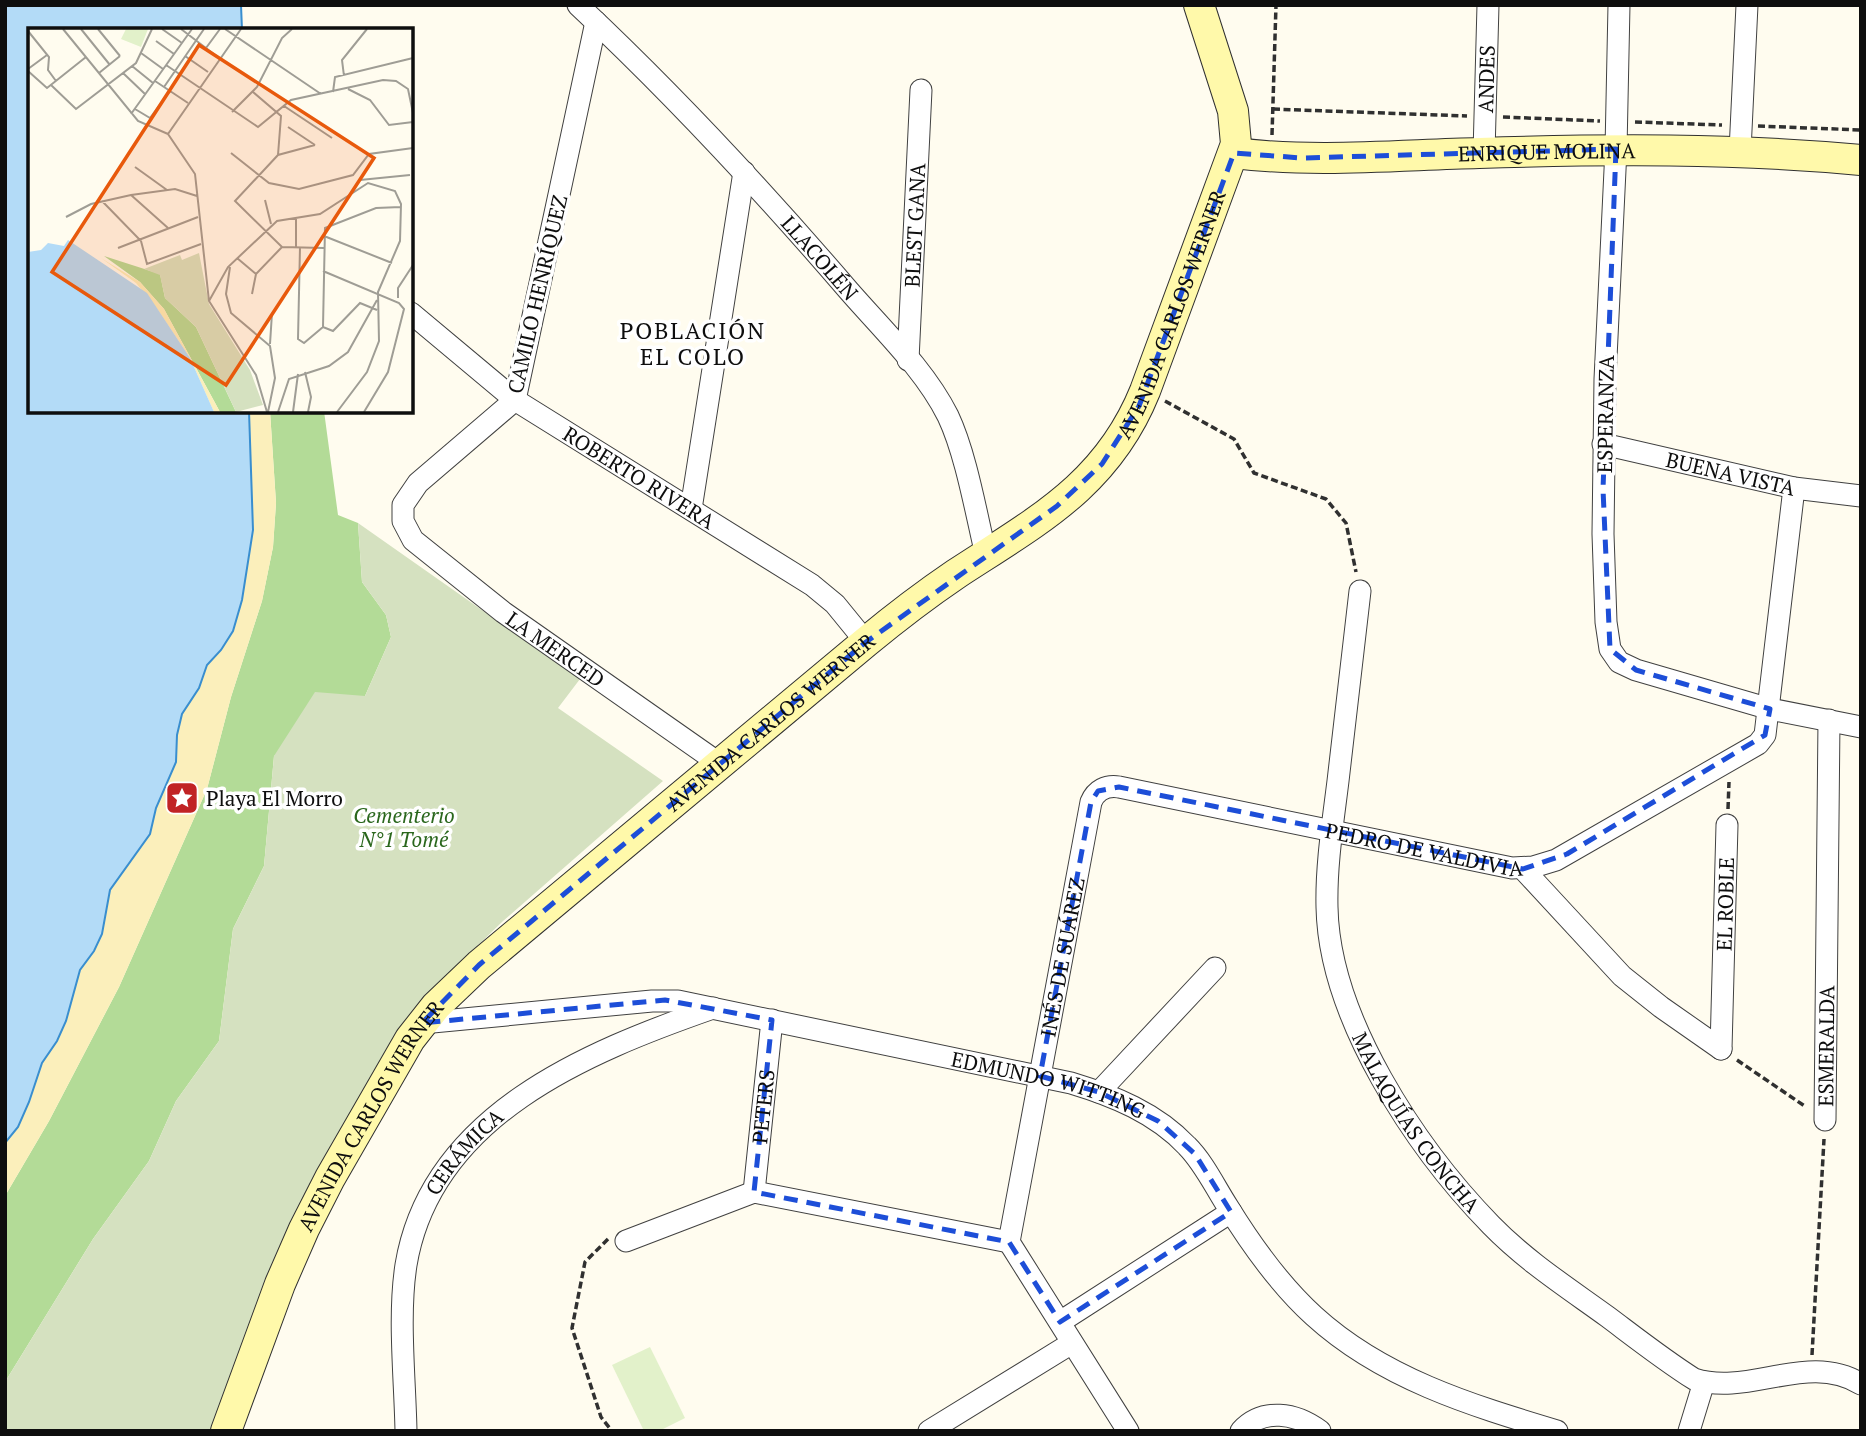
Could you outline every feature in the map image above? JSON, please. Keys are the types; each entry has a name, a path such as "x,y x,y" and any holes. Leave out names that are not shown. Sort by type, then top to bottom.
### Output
{"main road":[{"name":"AVENIDA CARLOS WERNER","path":"226,1431 280,1284 304,1229 399,1056 422,1023 452,990 480,965 866,642 926,595 1058,506 1086,482 1117,446 1145,391 1234,153 1237,135 1233,111 1199,5"},
{"name":"ENRIQUE MOLINA","path":"1234,153 1295,158 1484,153 1617,135 1741,138 1861,160"}],"street":[{"name":"LLACOLÉN","path":"578,5 744,172 908,360 940,401 953,428 986,555"},
{"name":"ANDES","path":"1484,153 1488,5"},
{"name":"ESPERANZA","path":"1619,5 1617,135 1603,444 1605,612 1613,656 1636,670 1770,709 1861,727"},
{"path":"1741,138 1747,5"},
{"name":"CAMILO HENRÍQUEZ","path":"403,521 407,497 418,483 515,400 596,22"},
{"name":"BLEST GANA","path":"908,360 921,90"},
{"path":"691,509 744,172"},
{"name":"ROBERTO RIVERA","path":"413,315 515,400 812,585 835,604 866,642"},
{"name":"BUENA VISTA","path":"1603,444 1794,488 1861,496"},
{"path":"1524,869 1567,854 1762,740 1767,731 1770,709 1794,488"},
{"name":"LA MERCED","path":"403,521 413,540 493,604 720,764"},
{"name":"MALAQUÍAS CONCHA","path":"1360,591 1332,833 1327,908 1334,961 1366,1051 1408,1121 1468,1200 1516,1249 1685,1373 1704,1382"},
{"name":"ESMERALDA","path":"1825,1120 1829,720"},
{"name":"PEDRO DE VALDIVIA","path":"1101,789 1119,787 1332,833 1524,869 1622,976 1721,1049"},
{"name":"INÉS DE SUÁREZ","path":"1009,1242 1091,802 1101,789"},
{"name":"EL ROBLE","path":"1721,1049 1727,825"},
{"path":"1099,1092 1215,968"},
{"name":"EDMUNDO WITTING","path":"422,1023 665,1000 715,1007 1040,1076 1099,1092 1139,1110 1174,1133 1201,1163 1231,1212 1273,1270 1313,1315 1342,1339 1388,1367 1446,1395 1499,1415 1557,1431"},
{"name":"CERÁMICA","path":"406,1431 403,1298 406,1265 417,1225 443,1174 490,1121 539,1085 605,1051 715,1007"},
{"name":"PETERS","path":"754,1192 772,1020"},
{"path":"618,1239 754,1192 1009,1242 1128,1431"},
{"path":"1060,1322 1231,1212"},
{"path":"929,1431 1072,1343"},
{"path":"1689,1431 1704,1382 1721,1383 1811,1371 1833,1372 1861,1384"},
{"path":"1241,1431 1260,1417 1278,1414 1297,1418 1320,1431"}],"path":[{"path":"1272,140 1276,5"},
{"path":"1273,109 1485,117 1617,135 1741,138 1861,130"},
{"path":"1145,391 1234,439 1254,473 1326,499 1346,523 1360,591"},
{"path":"1727,825 1729,760"},
{"path":"1721,1049 1825,1120"},
{"name":"ESMERALDA","path":"1811,1371 1825,1120"},
{"path":"612,1431 601,1417 572,1328 585,1262 618,1239"}],"highlighted area":[{"path":"1616,149 1603,489 1610,649 1636,670 1770,709 1765,735 1567,854 1523,869 1119,787 1098,791 1091,802 1040,1076 1099,1092 1158,1121 1195,1154 1231,1212 1060,1322 1009,1242 754,1192 772,1020 665,1000 422,1023 479,965 866,642 1057,506 1102,464 1139,406 1234,153 1302,158"}],"green space":[{"path":"270,413 324,413 338,515 358,523 362,582 386,615 391,637 365,696 274,756 264,866 233,929 219,1041 176,1101 149,1161 93,1239 5,1382 5,1196 49,1121 119,987 207,789 231,697 262,601 273,547 276,503"},
{"name":"Cementerio N°1 Tomé","path":"358,523 580,679 558,708 663,781 503,921 424,998 400,1031 293,1218 211,1431 5,1431 5,1382 93,1239 149,1161 176,1101 219,1041 233,929 264,866 274,756 315,692 365,696 391,637 386,615 362,582"},
{"path":"650,1347 685,1418 659,1431 644,1431 612,1365"}],"sand":[{"name":"Playa El Morro","path":"249,413 270,413 276,503 273,547 262,601 231,697 207,789 119,987 49,1121 5,1196 5,1143 18,1127 42,1063 57,1041 66,1021 80,970 102,934 110,890 150,834 156,808 176,762 177,735 182,714 199,688 207,665 221,650 253,530"}],"water":[{"path":"5,5 241,5 242,28 28,28 28,413 249,413 253,530 242,600 233,631 207,665 199,688 182,714 177,735 176,762 156,808 150,834 110,890 102,934 80,970 66,1021 57,1041 42,1063 18,1127 5,1143"}],"place":[{"name":"Playa El Morro","path":"182,798"}],"district":[{"name":"POBLACIÓN EL COLO","path":"693,343"}]}
